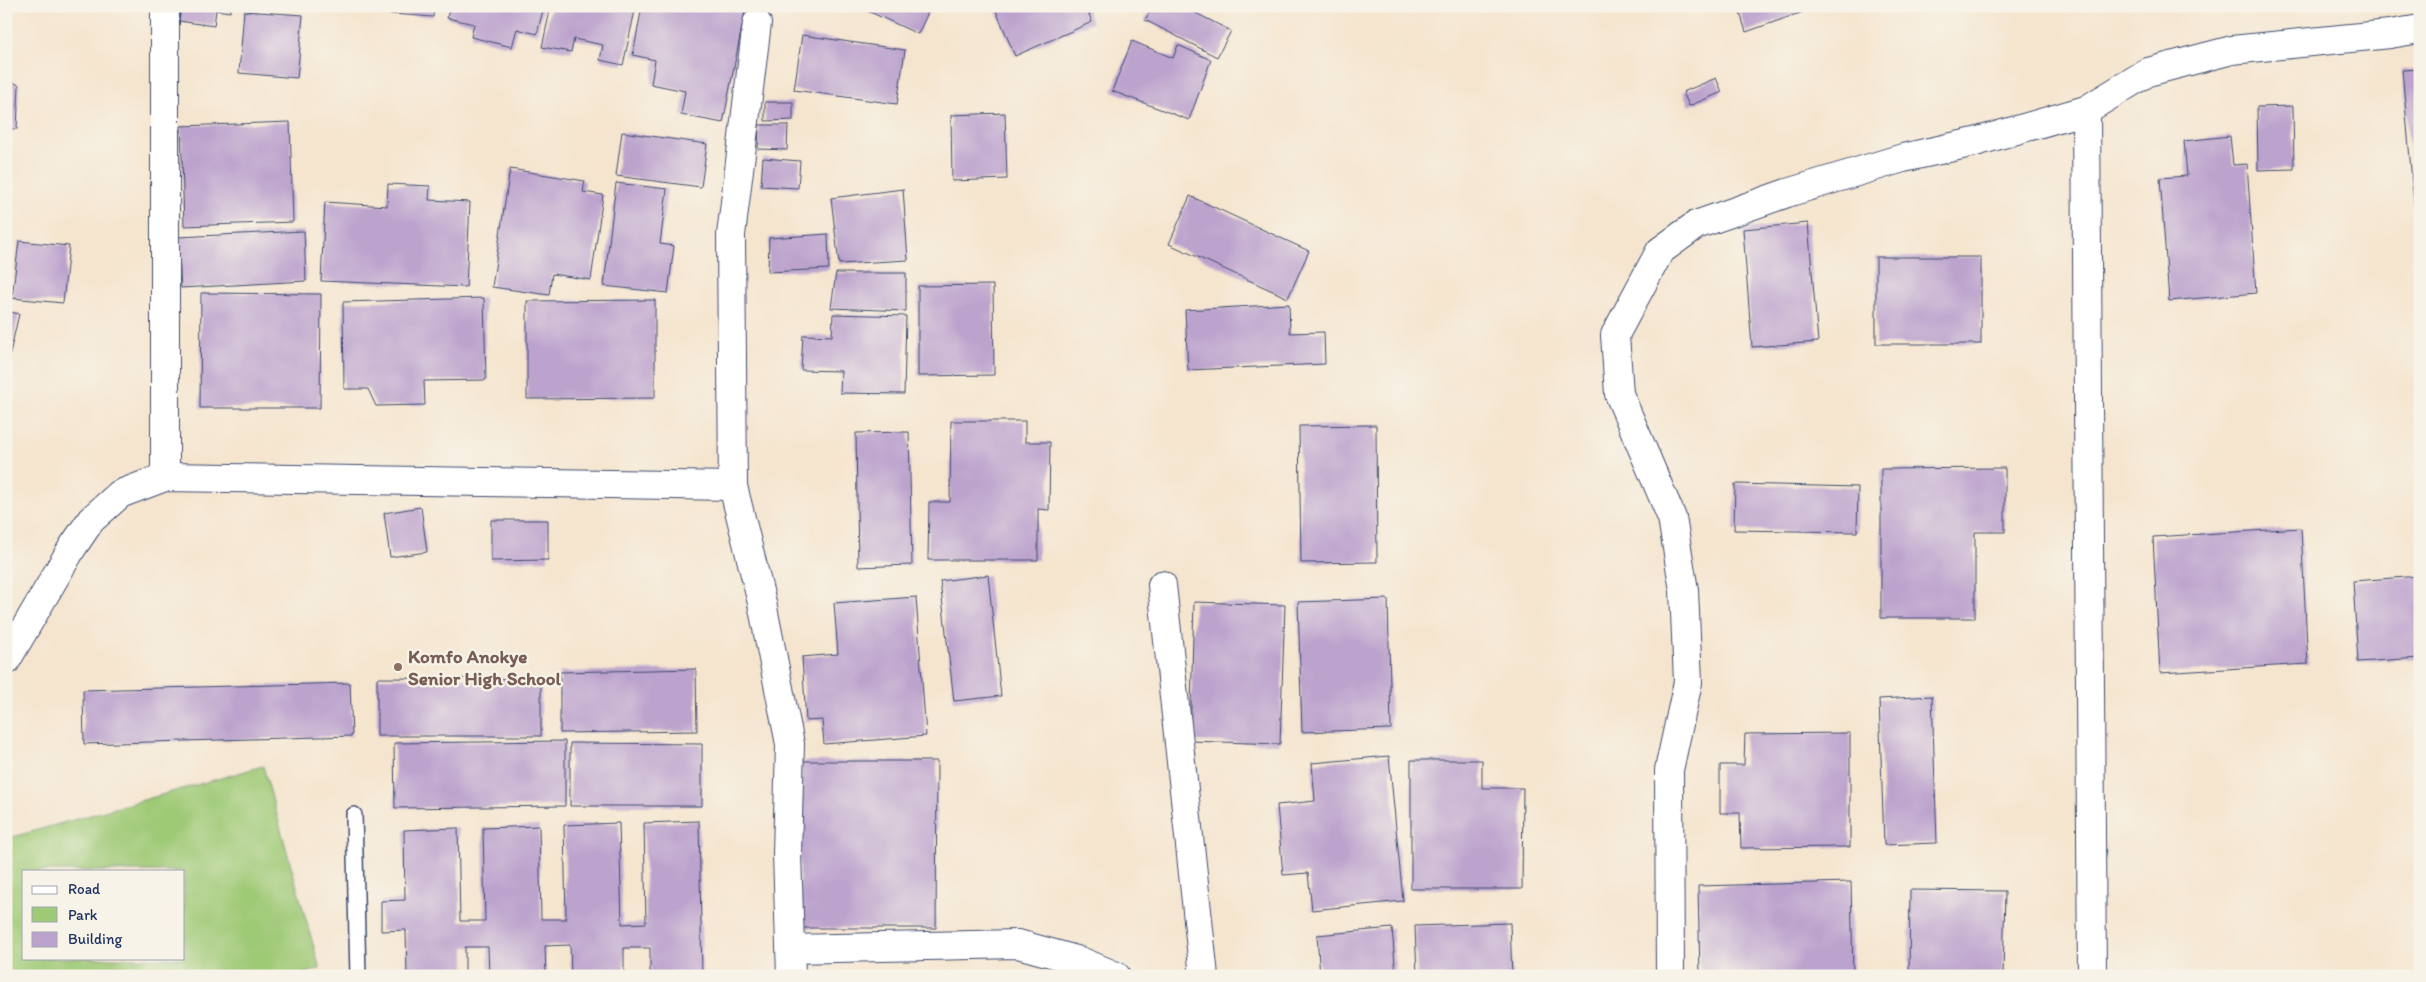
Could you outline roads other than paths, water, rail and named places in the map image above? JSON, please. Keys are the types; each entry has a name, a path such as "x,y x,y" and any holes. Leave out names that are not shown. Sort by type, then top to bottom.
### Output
{"street":[{"path":"165,6 165,477"},
{"path":"757,23 731,235 733,486 762,603 790,744 787,854 792,949 791,976"},
{"path":"1670,976 1670,770 1688,682 1684,590 1672,518 1619,394 1615,335 1660,251 1696,225 1787,193 1903,158 1975,142 2086,110 2148,72 2232,50 2390,34 2420,29"},
{"path":"2086,110 2092,976"},
{"path":"6,661 91,520 120,494 165,477 733,486"},
{"path":"1162,585 1204,976"},
{"path":"792,949 1018,944 1080,961 1116,976"}],"lane":[{"path":"354,814 358,976"}],"place":[{"name":"Komfo Anokye Senior High School","path":"398,667"}]}
